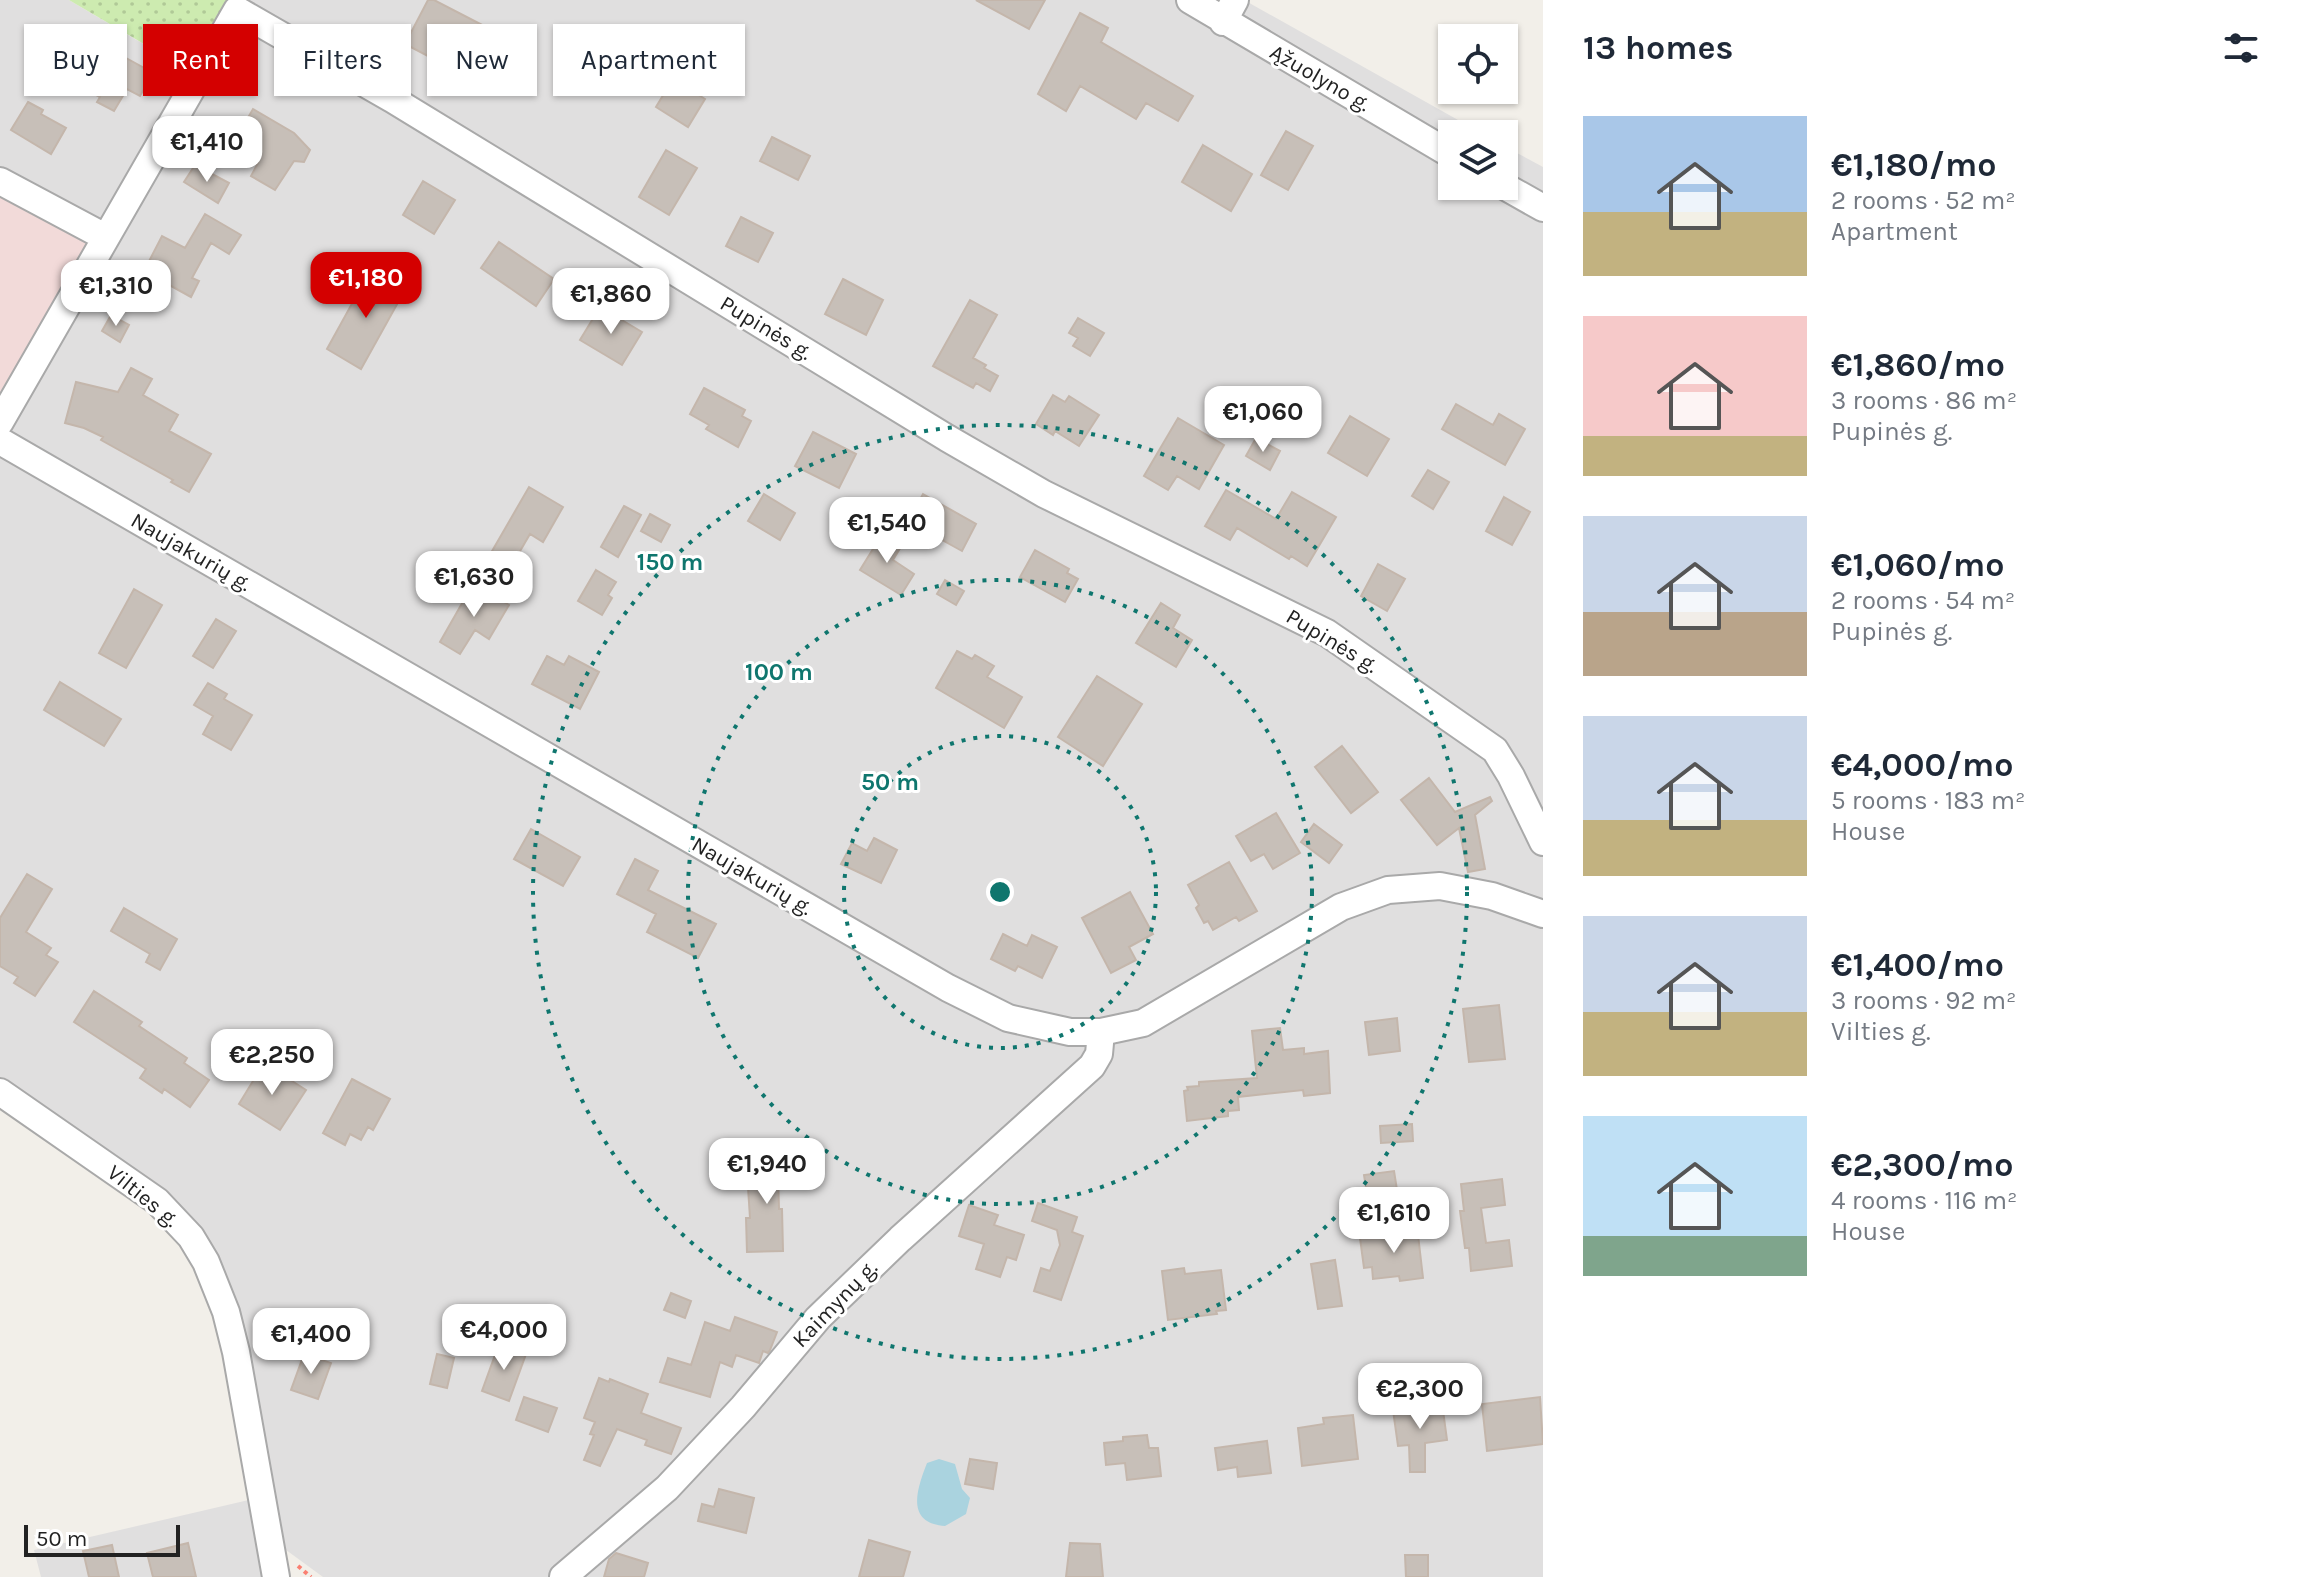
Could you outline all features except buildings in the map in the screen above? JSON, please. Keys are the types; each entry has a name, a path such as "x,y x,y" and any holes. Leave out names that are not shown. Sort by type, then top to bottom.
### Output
{"street":[{"name":"Ąžuolyno g.","path":"1190,0 1229,11 1438,146"},
{"name":"Pupinės g.","path":"0,422 240,5 935,431 1044,494 1327,633 1495,750 1543,842"},
{"path":"0,181 105,237"},
{"path":"1518,194 1543,208"},
{"name":"Naujakurių g.","path":"0,441 948,988 1008,1018 1070,1032 1101,1032 1143,1023 1341,907 1388,890 1440,886 1492,896 1543,914"},
{"name":"Kaimynų g.","path":"563,1577 667,1488 743,1407 818,1318 877,1260 1092,1066 1099,1054 1101,1032"},
{"name":"Vilties g.","path":"0,1092 157,1201 191,1237 206,1262 226,1312 236,1352 276,1577"}],"shaded area":[{"path":"0,0 69,0 110,24 24,24 24,96 127,96 127,34 143,44 143,96 258,96 258,24 217,24 231,0 1244,0 1458,120 1438,120 1438,200 1518,200 1518,154 1543,167 1543,1577 323,1577 282,1547 211,1249 188,1213 153,1183 0,1079 0,392 91,242 0,193"},
{"path":"0,193 91,242 0,392"},
{"path":"253,1499 267,1577 41,1577 34,1550"}],"green space":[{"path":"69,0 231,0 217,24 143,24 143,43 127,34 127,24 110,24"}],"water":[{"path":"939,1459 955,1464 962,1489 970,1498 966,1514 945,1526 924,1519 917,1503 927,1463"}]}
